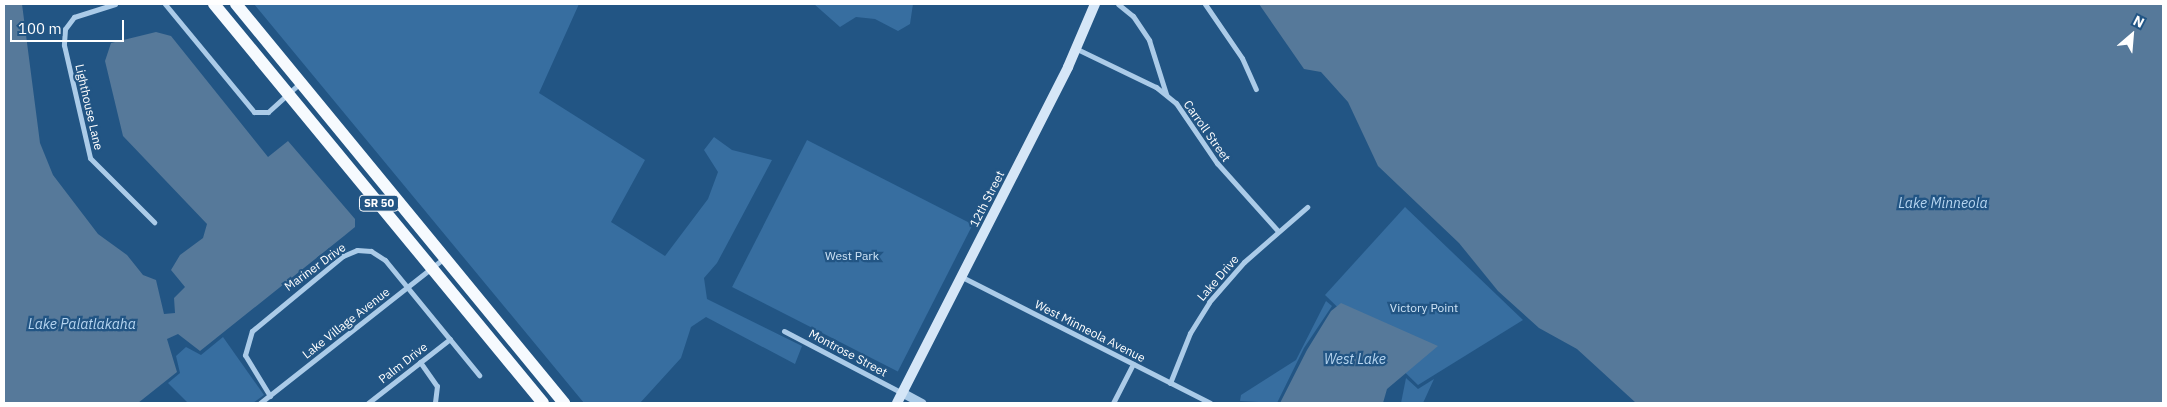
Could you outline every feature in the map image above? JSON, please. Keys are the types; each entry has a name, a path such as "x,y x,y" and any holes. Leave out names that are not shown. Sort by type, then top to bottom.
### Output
{"highway":[{"name":"SR 50","path":"214,4 543,403"},
{"name":"SR 50","path":"236,4 564,403"}],"main road":[{"name":"12th Street","path":"897,403 1077,49 1095,4"}],"street":[{"name":"Lighthouse Lane","path":"115,4 74,17 65,28 64,45 90,158 154,222"},
{"path":"165,4 254,112 268,112 300,82"},
{"path":"1118,4 1133,16 1149,40 1166,94"},
{"path":"1205,4 1242,58 1256,89"},
{"name":"Carroll Street","path":"1077,49 1166,94 1222,169 1278,231"},
{"name":"Lake Drive","path":"1170,383 1190,333 1209,302 1278,231 1307,207"},
{"name":"Mariner Drive","path":"270,396 245,356 252,331 267,315 343,256 357,250 378,255 408,287 479,375"},
{"name":"Lake Village Avenue","path":"260,403 444,258"},
{"name":"West Minneola Avenue","path":"962,276 1210,403"},
{"name":"Montrose Street","path":"784,330 902,393"},
{"name":"Palm Drive","path":"368,403 450,339"},
{"path":"420,362 437,386 436,403"},
{"path":"1113,403 1133,364"},
{"path":"902,393 922,403"}],"green space":[{"path":"254,4 579,4 539,93 645,160 611,222 665,256 708,199 718,172 704,150 714,137 732,150 772,160 717,263 704,278 707,299 802,346 795,364 706,317 691,327 681,358 640,403 584,403"},
{"path":"814,4 913,4 910,24 898,31 875,19 856,17 840,27"},
{"name":"West Park","path":"807,140 973,224 898,371 732,287"},
{"name":"Victory Point","path":"1405,207 1523,320 1418,385 1325,295"},
{"path":"1326,301 1332,306 1304,348 1277,403 1240,401 1241,395 1296,360"},
{"path":"223,337 264,395 253,403 188,403 168,383 180,373 176,356 186,347 201,355"},
{"path":"1406,378 1418,389 1434,379 1423,403 1401,403"}],"water":[{"name":"Lake Palatlakaha","path":"4,4 22,4 40,143 53,175 98,234 127,255 143,275 156,280 164,314 175,313 174,298 185,287 171,270 180,255 203,238 207,224 123,136 105,61 111,43 156,32 171,36 268,157 288,141 355,219 355,227 200,351 178,334 167,339 177,372 138,403 4,403"},
{"name":"Lake Minneola","path":"1259,4 2163,4 2163,403 1636,403 1577,349 1539,328 1498,291 1459,243 1378,166 1348,102 1321,72 1304,69"},
{"name":"West Lake","path":"1341,303 1438,346 1387,389 1383,403 1280,403 1307,350 1331,311"}]}
